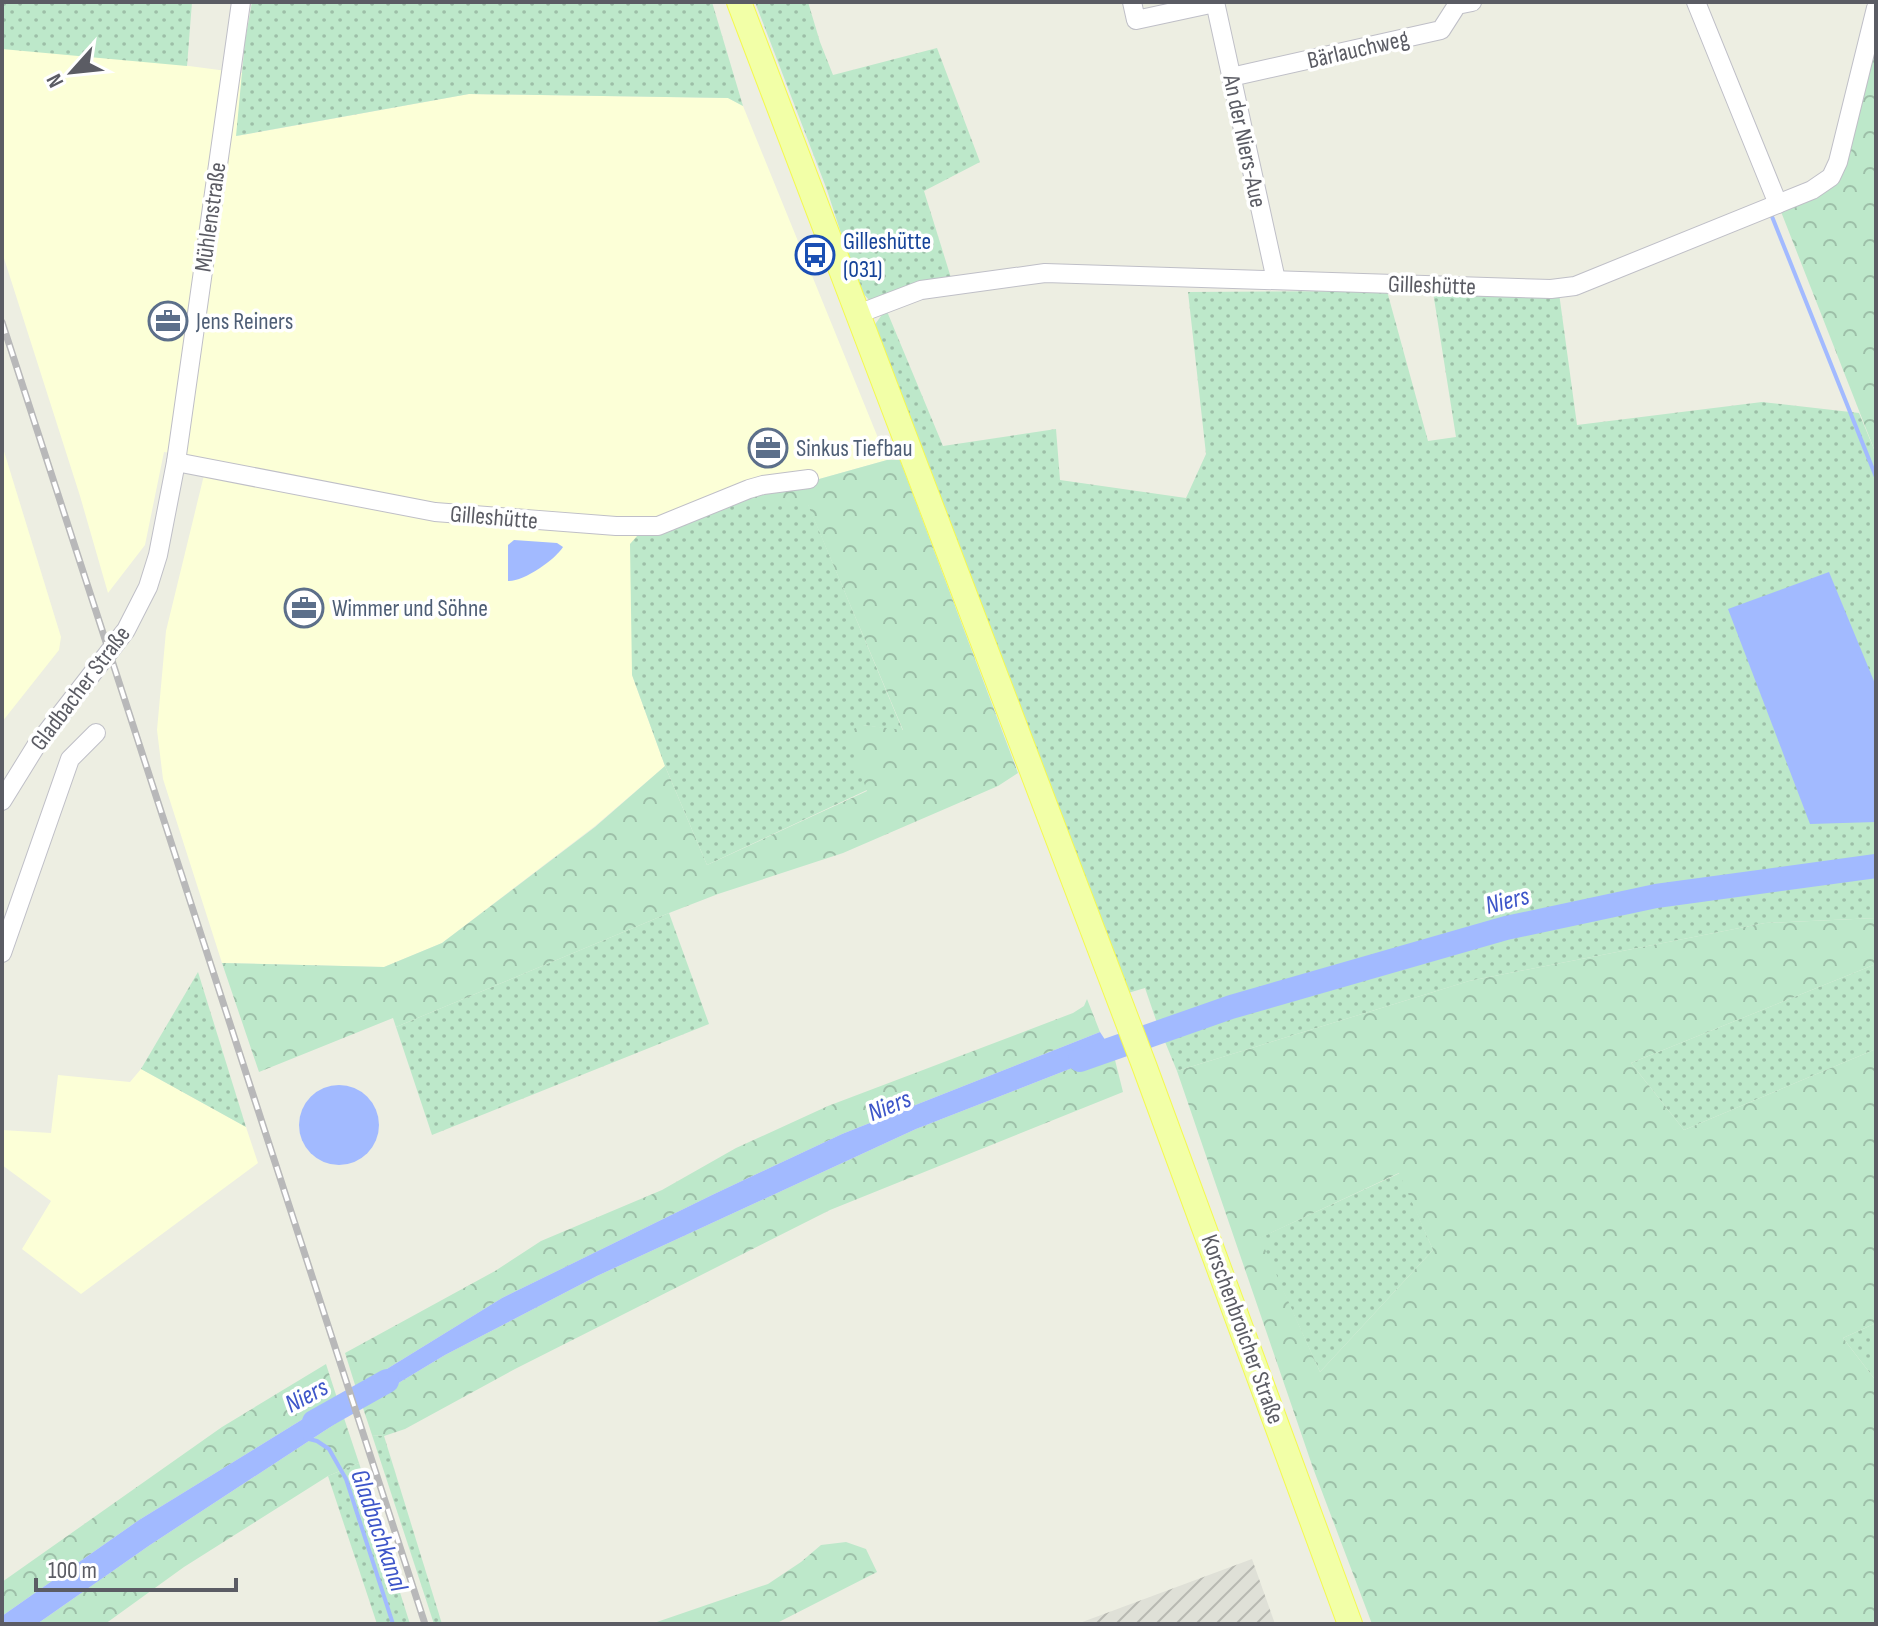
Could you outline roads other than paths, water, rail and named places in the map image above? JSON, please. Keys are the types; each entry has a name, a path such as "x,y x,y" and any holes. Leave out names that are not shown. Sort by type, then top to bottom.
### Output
{"main road":[{"name":"Korschenbroicher Straße","path":"739,2 1134,1037 1350,1624"}],"street":[{"name":"Mühlenstraße","path":"133,616 148,587 158,555 176,462 241,2"},
{"path":"1132,2 1136,20 1215,2"},
{"name":"An der Niers-Aue","path":"1215,2 1276,280"},
{"name":"Bärlauchweg","path":"1231,77 1441,30 1457,5 1472,2"},
{"path":"1696,2 1778,204"},
{"name":"Gilleshütte","path":"858,314 921,290 1035,274 1551,289 1569,287 1812,190 1831,177 1838,162 1876,8"},
{"name":"Gilleshütte","path":"176,462 435,512 616,526 658,526 749,489 809,479"},
{"name":"Gladbacher Straße","path":"2,801 36,746 106,658 133,616"},
{"name":"Gladbacher Straße","path":"2,953 70,759 96,733"}],"water":[{"path":"514,540 557,543 563,547 538,569 522,578 508,581 508,545"},
{"path":"1829,572 1876,686 1876,822 1810,824 1728,609"},
{"path":"1100,1032 1113,1052 916,1129 597,1276 445,1355 362,1405 356,1388 502,1298 842,1134"},
{"path":"339,1085 354,1088 367,1097 376,1110 379,1125 376,1140 367,1153 354,1162 339,1165 324,1162 311,1153 302,1140 299,1125 302,1110 311,1097 324,1088"},
{"path":"337,1398 344,1418 150,1545 37,1624 2,1624 2,1616 139,1520"}],"waterway":[{"path":"1771,214 1876,477"},
{"name":"Niers","path":"1080,1060 1231,1007 1506,928 1656,896 1876,866"},
{"name":"Niers","path":"314,1422 387,1381"},
{"name":"Gladbachkanal","path":"305,1438 329,1449 346,1479 393,1624"}],"railway":[{"path":"2,322 425,1624"}],"place":[{"name":"Gilleshütte (031)","path":"815,255"},
{"name":"Jens Reiners","path":"168,321"},
{"name":"Sinkus Tiefbau","path":"768,448"},
{"name":"Wimmer und Söhne","path":"304,608"}]}
